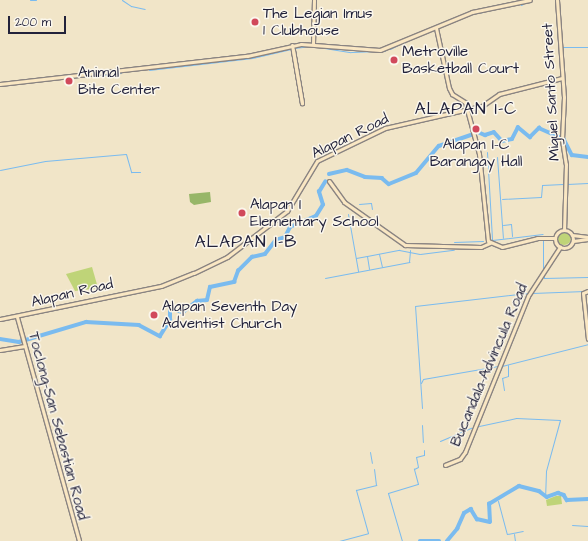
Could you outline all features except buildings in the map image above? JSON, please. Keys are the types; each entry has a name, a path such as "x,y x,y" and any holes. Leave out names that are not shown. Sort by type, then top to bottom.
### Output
{"street":[{"path":"313,44 314,0"},
{"path":"0,84 247,56 292,45 313,44 380,50 472,12 530,0"},
{"name":"Miguel Santo Street","path":"557,0 562,78 562,139 566,164 564,230"},
{"path":"436,28 450,92 464,99 480,160 490,243"},
{"path":"292,45 294,53 302,103 299,93 293,50"},
{"name":"Alapan Road","path":"0,319 17,317 89,298 161,286 202,270 227,257 291,207 318,161 385,128 485,105 499,94 562,78"},
{"path":"326,177 349,204 405,243 484,246 490,243 502,247 537,238 555,238 564,230 572,235 588,238"},
{"path":"572,235 573,242"},
{"path":"555,238 560,247 567,247 573,242 588,238"},
{"name":"Bucandala-Advincula Road","path":"445,465 460,459 465,452 528,296 560,247"},
{"path":"588,291 583,293 588,339"},
{"name":"Toclong-San Sebastian Road","path":"17,317 22,340 25,346 78,541"},
{"path":"0,350 25,346"}],"green space":[{"path":"210,192 211,202 194,205 190,202 189,194"},
{"path":"561,231 567,231 571,235 571,241 567,245 561,245 557,241 557,235"},
{"path":"92,267 98,288 75,291 66,274"},
{"path":"556,496 561,496 562,504 547,506 546,500"}],"waterway":[{"path":"30,0 36,0"},
{"path":"122,0 131,6 145,9"},
{"path":"470,14 483,12"},
{"path":"390,49 406,41"},
{"path":"294,48 311,46"},
{"path":"318,47 351,52 385,51"},
{"path":"563,47 588,47"},
{"path":"149,70 252,58 291,49"},
{"path":"105,75 121,73"},
{"path":"478,132 485,135 494,132 502,141 512,139 518,127 530,137 539,128 564,139 572,155 588,157"},
{"path":"329,174 347,170 365,177 382,178 389,184 416,173 439,146 471,135"},
{"path":"487,152 492,240"},
{"path":"0,170 45,161 126,154 131,172 140,172"},
{"path":"497,157 503,238"},
{"path":"0,339 19,342 86,322 139,325 160,336 170,320 170,308 183,312 197,301 207,300 210,287 234,282 238,271 252,257 265,254 276,240 285,237 290,227 316,216 323,205 319,192 325,182"},
{"path":"567,184 588,183"},
{"path":"502,199 541,197 542,185 563,184"},
{"path":"359,204 371,203 372,209"},
{"path":"348,214 358,271"},
{"path":"503,225 511,224 512,236"},
{"path":"492,240 543,234"},
{"path":"543,240 543,269"},
{"path":"454,242 483,241"},
{"path":"367,256 399,250 420,254 454,250"},
{"path":"325,278 409,262 410,250"},
{"path":"379,254 382,267"},
{"path":"356,258 367,256 369,269"},
{"path":"544,275 544,278 588,277"},
{"path":"532,293 585,291"},
{"path":"422,408 415,306 528,293"},
{"path":"502,366 588,344"},
{"path":"504,390 502,378 508,376 508,365"},
{"path":"421,383 423,379 498,366"},
{"path":"479,426 516,418 560,420 546,471 545,496"},
{"path":"422,425 423,442"},
{"path":"440,441 471,428"},
{"path":"402,541 388,493 418,484 414,469 418,467 416,457 424,455 424,450"},
{"path":"370,452 372,463"},
{"path":"339,541 368,533 356,490 376,485 374,469"},
{"path":"447,541 457,529 464,513 471,509 477,519 490,522 489,504 519,486 539,491 547,497 558,493 564,495 567,500 588,499"},
{"path":"498,501 507,534 523,531"},
{"path":"572,525 588,526"},
{"path":"514,534 515,541"},
{"path":"420,541 439,541"}],"place":[{"name":"The Legian Imus 1 Clubhouse","path":"255,22"},
{"name":"Metroville Basketball Court","path":"394,60"},
{"name":"Animal Bite Center","path":"69,81"},
{"name":"Alapan I-C Barangay Hall","path":"476,129"},
{"name":"Alapan I Elementary School","path":"242,213"},
{"name":"Alapan Seventh Day Adventist Church","path":"154,315"}],"district":[{"name":"ALAPAN I-C","path":"466,110"},
{"name":"ALAPAN I-B","path":"246,243"}]}
